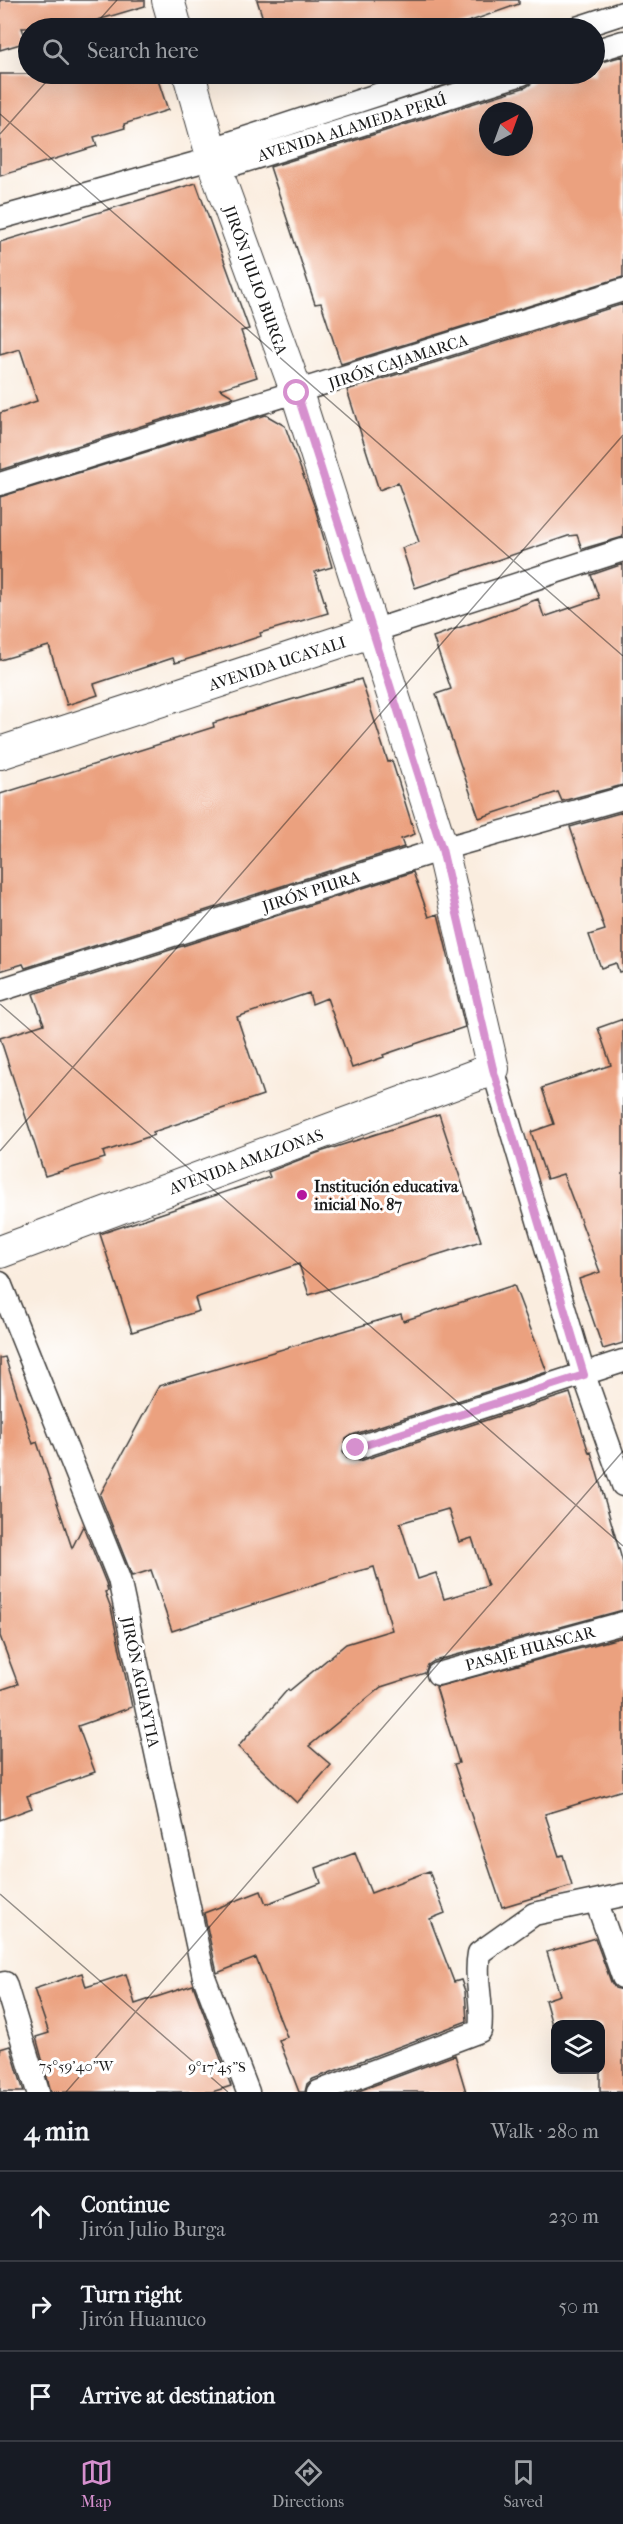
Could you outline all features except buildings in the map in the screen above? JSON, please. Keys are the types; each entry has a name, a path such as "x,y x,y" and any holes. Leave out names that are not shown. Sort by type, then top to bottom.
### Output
{"street":[{"path":"168,0 173,18"},
{"path":"605,19 623,13"},
{"path":"605,48 623,42"},
{"name":"JIRÓN JULIO BURGA","path":"192,84 214,159 297,393 442,849 493,1069 584,1375 623,1485"},
{"name":"AVENIDA ALAMEDA PERÚ","path":"214,159 414,84"},
{"name":"AVENIDA ALAMEDA PERÚ","path":"0,218 486,84"},
{"name":"JIRÓN CAJAMARCA","path":"0,484 623,290"},
{"name":"AVENIDA UCAYALI","path":"0,753 623,550"},
{"name":"JIRÓN PIURA","path":"0,990 442,849 623,798"},
{"name":"AVENIDA AMAZONAS","path":"0,1252 493,1069"},
{"name":"JIRÓN AGUAYTIA","path":"0,1283 120,1579 204,1977 248,2092"},
{"path":"356,1448 623,1361"},
{"name":"PASAJE HUASCAR","path":"438,1674 623,1623"},
{"path":"318,2092 480,2031 483,2012 476,1969 479,1953 534,1914 597,1903 623,1895"},
{"path":"597,1903 623,1977"},
{"path":"2,1984 38,2092"}],"place":[{"name":"Institución educativa inicial No. 87","path":"302,1195"}],"route":[{"path":"297,393 442,849 493,1069 584,1375 356,1448"}]}
